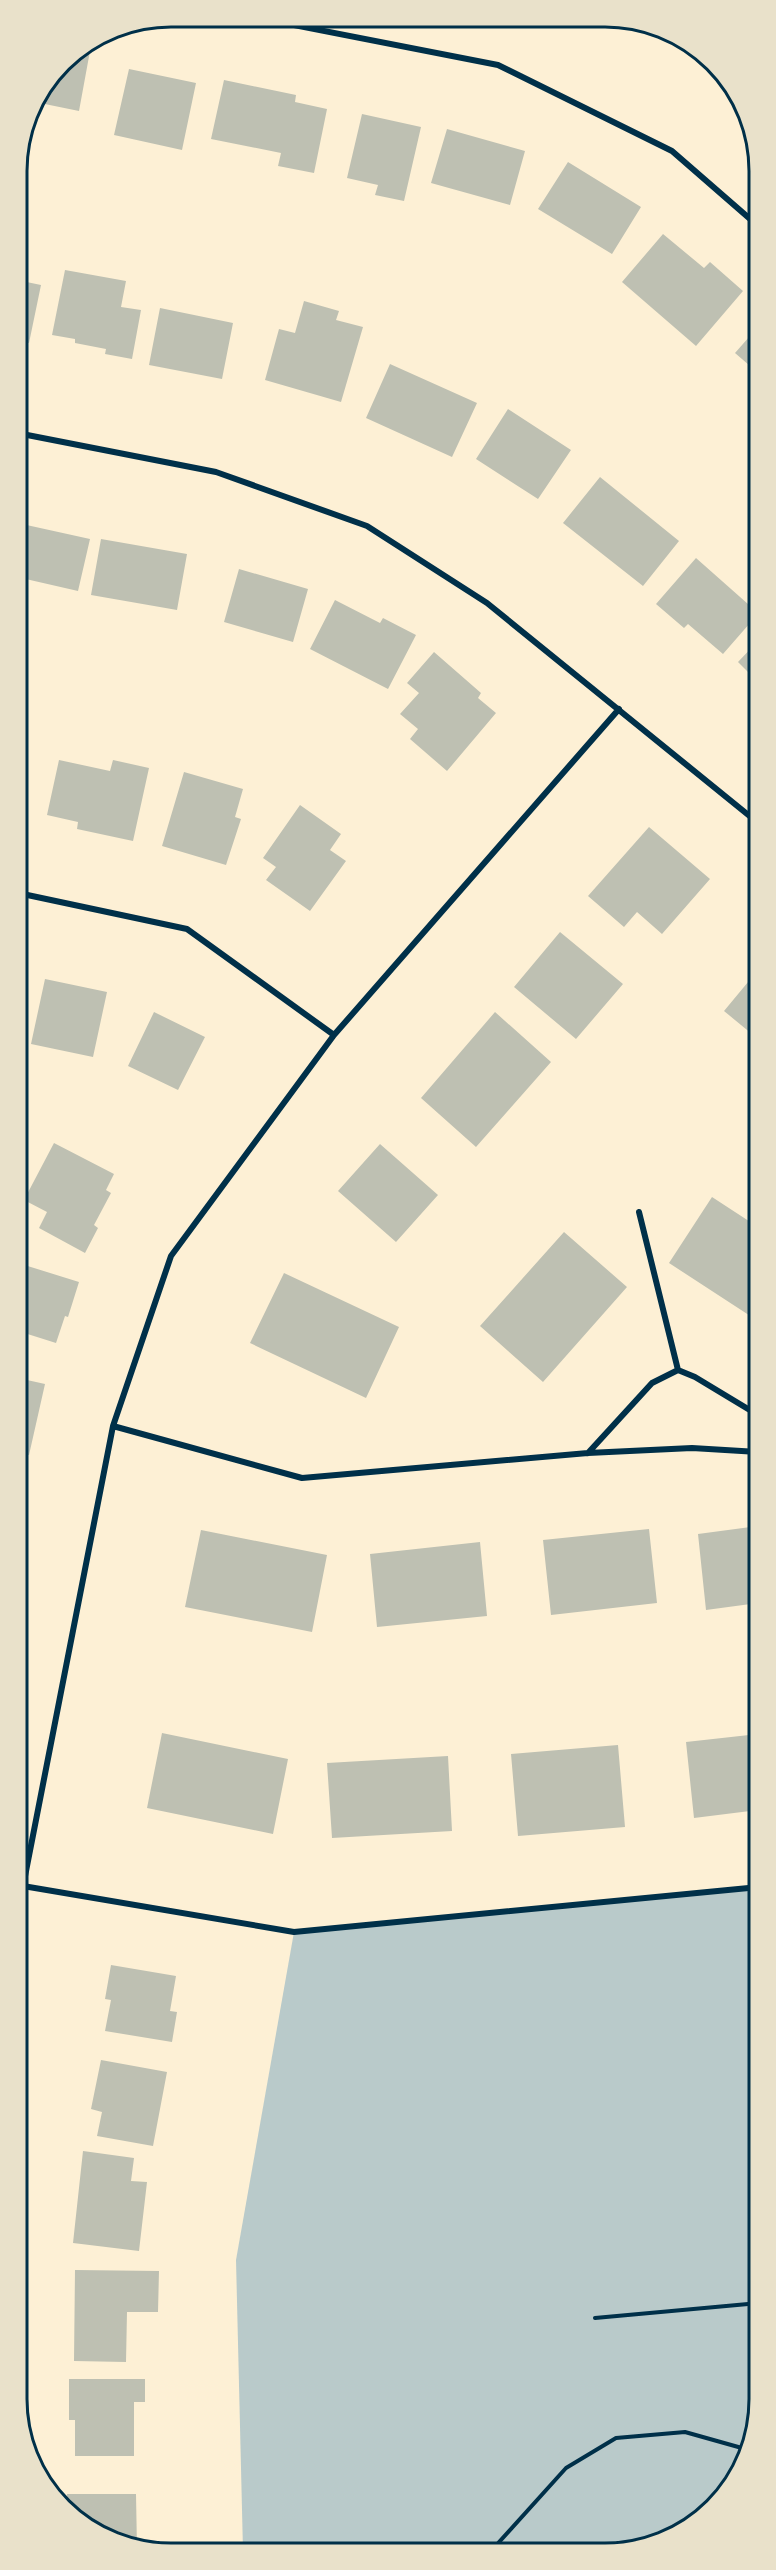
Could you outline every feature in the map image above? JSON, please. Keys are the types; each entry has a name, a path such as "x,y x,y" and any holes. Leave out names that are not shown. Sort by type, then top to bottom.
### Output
{"street":[{"path":"304,27 498,65 672,151 749,218"},
{"path":"27,435 216,472 367,526 487,603 749,815"},
{"path":"27,1866 114,1426 171,1256 334,1035 619,709"},
{"path":"27,895 187,929 334,1035"},
{"path":"639,1212 678,1370"},
{"path":"588,1453 652,1383 678,1370 695,1377 749,1410"},
{"path":"114,1426 302,1478 588,1453 692,1448 749,1451"},
{"path":"27,1887 294,1932 749,1888"}],"path":[{"path":"595,2318 749,2304"},
{"path":"498,2543 566,2468 616,2438 685,2432 740,2447"}],"shaded area":[{"path":"749,1888 749,2408 744,2436 730,2471 700,2507 677,2524 633,2540 605,2543 243,2543 236,2260 294,1932"}],"building":[{"path":"90,52 79,111 44,104 69,69"},
{"path":"129,69 196,83 182,150 114,135"},
{"path":"224,80 296,95 295,102 327,109 314,173 278,166 281,153 211,139"},
{"path":"362,114 421,127 404,201 375,195 378,185 347,178"},
{"path":"447,129 525,151 510,205 431,183"},
{"path":"568,162 641,207 612,254 538,209"},
{"path":"663,234 704,268 710,262 743,291 696,346 622,282"},
{"path":"65,270 126,281 121,307 141,310 132,359 105,354 106,349 75,343 75,339 52,335"},
{"path":"27,282 41,285 29,343 27,342"},
{"path":"304,301 339,311 336,320 363,327 341,402 265,380 279,329 295,333"},
{"path":"160,308 233,323 222,379 149,365"},
{"path":"749,337 749,365 735,353"},
{"path":"390,364 477,403 452,457 366,418"},
{"path":"508,409 571,450 538,499 476,459"},
{"path":"600,477 679,541 643,586 563,523"},
{"path":"27,525 90,539 78,591 27,579"},
{"path":"101,539 187,554 177,610 91,595"},
{"path":"696,558 749,605 749,624 723,654 688,624 684,628 656,604"},
{"path":"239,569 308,589 293,642 224,622"},
{"path":"335,600 380,623 383,618 416,635 388,689 310,649"},
{"path":"749,650 749,673 738,662"},
{"path":"434,652 481,693 478,698 496,713 447,771 410,739 418,729 400,714 419,693 407,683"},
{"path":"59,760 110,771 113,760 149,768 133,841 77,829 78,822 47,815"},
{"path":"184,772 243,789 235,817 241,819 226,865 162,846"},
{"path":"300,805 341,834 330,850 346,861 310,911 266,880 276,867 263,858"},
{"path":"649,827 710,879 662,934 637,912 624,927 588,896"},
{"path":"560,932 623,984 576,1039 514,987"},
{"path":"45,979 107,992 93,1057 31,1044"},
{"path":"749,981 749,1032 724,1011"},
{"path":"154,1012 205,1037 178,1090 128,1066"},
{"path":"495,1012 551,1062 476,1147 421,1098"},
{"path":"54,1143 114,1174 106,1190 111,1193 94,1225 98,1228 85,1253 39,1228 47,1212 27,1202 27,1194"},
{"path":"380,1144 438,1195 396,1242 338,1191"},
{"path":"712,1197 749,1221 749,1315 669,1263"},
{"path":"564,1232 627,1287 543,1382 480,1326"},
{"path":"27,1266 79,1282 68,1317 65,1316 56,1343 27,1334"},
{"path":"284,1273 399,1327 366,1398 250,1343"},
{"path":"27,1380 45,1384 29,1455 27,1455"},
{"path":"749,1527 749,1604 706,1610 698,1534"},
{"path":"649,1529 657,1603 551,1615 543,1540"},
{"path":"201,1530 327,1555 312,1632 185,1607"},
{"path":"480,1542 487,1616 377,1627 370,1554"},
{"path":"162,1733 288,1759 273,1834 147,1808"},
{"path":"749,1735 749,1811 694,1818 686,1742"},
{"path":"618,1745 625,1827 518,1836 511,1754"},
{"path":"448,1756 452,1831 332,1838 327,1763"},
{"path":"111,1965 176,1976 170,2011 177,2012 172,2042 105,2031 111,2000 105,1999"},
{"path":"101,2060 167,2072 153,2146 97,2136 102,2112 91,2109"},
{"path":"83,2151 134,2158 131,2181 147,2182 139,2251 73,2243"},
{"path":"75,2270 159,2271 158,2312 127,2312 126,2362 74,2361"},
{"path":"69,2379 145,2379 145,2402 134,2402 134,2456 75,2456 75,2420 69,2420"},
{"path":"67,2494 136,2494 137,2538 99,2524 67,2499"}]}
